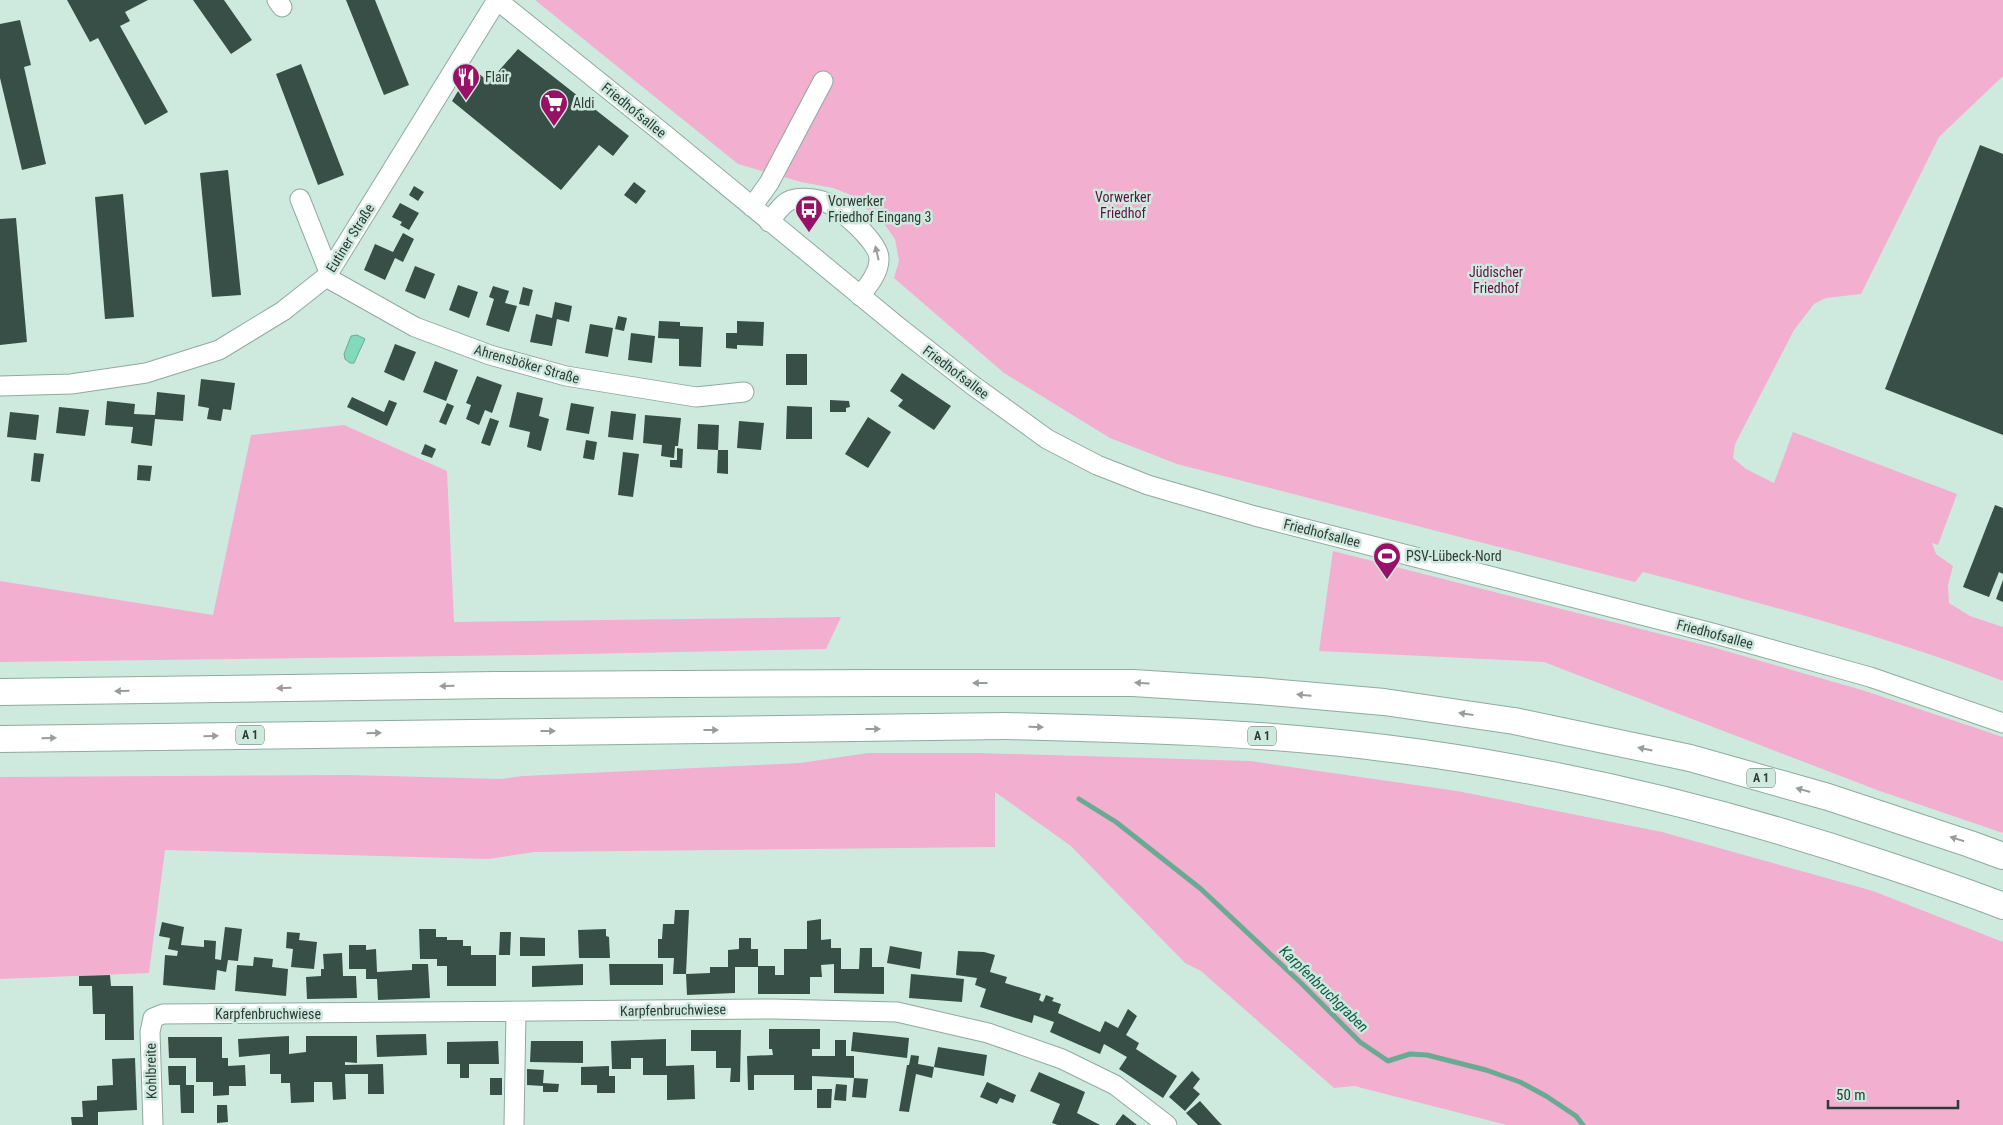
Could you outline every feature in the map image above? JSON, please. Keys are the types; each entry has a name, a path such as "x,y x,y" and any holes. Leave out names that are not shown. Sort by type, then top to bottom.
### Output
{"highway":[{"name":"A 1","path":"0,692 496,685 940,683 1133,683 1259,691 1384,702 1514,722 1690,758 1828,797 1961,840 2003,856"},
{"name":"A 1","path":"0,739 1006,726 1258,735 1384,748 1525,769 1666,799 1818,842 2003,906"}],"street":[{"name":"Friedhofsallee","path":"497,0 963,378 1047,440 1097,465 1148,485 1255,516 1712,633 1870,677 2003,723"},
{"name":"Eutiner Straße","path":"0,386 71,384 146,373 219,350 283,311 328,274 497,0"},
{"path":"752,207 769,183 823,81"},
{"path":"769,222 779,209 790,200 812,198 826,202 864,232 875,245 879,258 873,280 860,296"},
{"path":"300,199 328,274"},
{"name":"Ahrensböker Straße","path":"328,274 415,327 490,355 566,376 696,397 744,392"},
{"name":"Karpfenbruchwiese","path":"153,1018 163,1014 774,1009 897,1012 988,1032 1062,1058 1115,1085 1167,1125"},
{"path":"514,1125 516,1012"},
{"name":"Kohlbreite","path":"153,1018 150,1032 153,1125"}],"green space":[{"name":"Vorwerker Friedhof","path":"535,0 2003,0 2003,76 1939,137 1861,294 1826,298 1814,304 1794,330 1735,444 1733,458 1746,469 1774,483 1793,432 1957,494 1938,545 1932,543 1936,554 1953,566 1948,585 1949,603 1970,616 2003,627 2003,681 1870,635 1734,596 1643,572 1635,582 1177,464 1110,438 1004,373 894,278 899,261 895,239 885,225 851,195 833,188 801,182 738,164"},
{"path":"344,425 447,471 454,622 841,617 826,649 0,662 0,581 213,615 251,435"},
{"path":"1333,551 1712,647 1862,690 2003,737 2003,833 1877,790 1544,662 1319,651"},
{"path":"868,753 979,753 1250,761 1457,791 1662,832 1873,891 2003,942 2003,1125 1507,1125 1354,1086 1334,1088 1201,971 1185,963 1071,846 995,792 995,847 534,852 489,859 165,850 149,973 0,979 0,777 348,775 501,779 523,776 800,763"}],"shaded area":[{"path":"357,335 365,339 354,363 350,363 345,359 344,354 351,336"}],"building":[{"path":"67,0 148,0 125,12 130,21 120,26 168,112 145,125 98,38 90,42"},
{"path":"193,0 224,0 252,40 231,54"},
{"path":"346,0 375,0 409,85 384,95"},
{"path":"20,20 31,65 24,67 46,164 22,170 0,78 0,24"},
{"path":"518,49 629,136 613,156 599,145 561,190 452,101 472,68 489,82"},
{"path":"301,64 344,175 318,185 276,74"},
{"path":"1980,145 2003,154 2003,435 1885,389"},
{"path":"228,170 241,295 212,297 200,173"},
{"path":"634,182 646,191 636,204 624,195"},
{"path":"414,186 424,192 418,201 409,195"},
{"path":"123,194 134,317 105,319 95,197"},
{"path":"400,203 419,213 409,230 400,225 402,222 392,217"},
{"path":"16,218 27,342 0,345 0,219"},
{"path":"403,233 414,239 403,262 395,258 385,280 364,270 375,244 393,252"},
{"path":"415,266 435,274 425,299 405,291"},
{"path":"458,285 478,292 469,318 449,310"},
{"path":"493,286 509,291 505,303 517,306 509,332 486,325 494,299 489,297"},
{"path":"523,287 533,290 529,306 519,304"},
{"path":"555,302 572,306 569,322 557,319 552,346 530,342 536,314 552,318"},
{"path":"618,316 627,318 624,331 615,329"},
{"path":"659,321 680,322 680,326 703,327 701,367 679,366 679,339 658,338"},
{"path":"737,321 764,322 763,346 737,345 737,349 726,348 726,333 737,333"},
{"path":"590,324 613,328 608,357 585,353"},
{"path":"631,333 655,336 652,363 628,360"},
{"path":"395,344 416,352 404,381 384,372"},
{"path":"786,354 807,354 807,385 786,385"},
{"path":"435,361 458,370 446,401 423,392"},
{"path":"902,373 951,406 934,430 898,406 903,400 890,391"},
{"path":"477,376 502,385 492,413 485,410 479,425 466,419 471,405 466,403"},
{"path":"201,379 235,383 231,410 223,409 221,421 207,419 209,408 198,406"},
{"path":"157,392 185,395 183,421 155,419 152,446 131,443 133,427 105,425 107,401 135,404 134,414 155,415"},
{"path":"517,392 543,398 539,416 549,419 541,451 527,447 530,432 509,427"},
{"path":"352,397 384,412 389,400 397,403 387,426 347,407"},
{"path":"830,400 849,401 850,407 846,408 846,412 830,412"},
{"path":"447,403 454,406 446,425 439,422"},
{"path":"571,403 594,407 589,434 566,430"},
{"path":"787,406 812,407 812,439 786,439"},
{"path":"59,407 89,410 85,436 56,433"},
{"path":"611,411 636,414 633,440 608,437"},
{"path":"10,412 39,415 36,440 7,437"},
{"path":"645,415 681,418 678,446 675,446 674,458 661,456 662,445 643,443"},
{"path":"868,417 891,432 868,468 845,454"},
{"path":"490,418 499,421 490,446 481,443"},
{"path":"739,421 764,423 761,450 737,448"},
{"path":"698,424 719,425 718,450 697,449"},
{"path":"586,440 597,442 594,460 583,458"},
{"path":"425,444 436,449 432,458 421,454"},
{"path":"677,448 683,449 682,468 670,467 670,460 677,460"},
{"path":"718,450 728,450 728,474 717,473"},
{"path":"623,452 639,454 633,497 618,495"},
{"path":"34,453 44,454 40,482 31,481"},
{"path":"138,465 152,466 150,481 137,480"},
{"path":"1995,505 2003,508 2003,574 1999,572 1989,597 1963,587"},
{"path":"2003,580 2003,602 1996,599"},
{"path":"675,910 689,910 686,974 673,974 674,958 658,958 658,939 662,939 663,924 674,924"},
{"path":"821,919 821,940 831,939 831,948 841,948 841,969 859,969 860,948 872,948 872,967 884,967 884,994 834,993 834,964 821,965 822,977 810,977 810,994 758,994 758,967 735,967 735,993 687,995 686,974 710,973 710,967 728,967 728,950 739,949 739,938 751,938 751,949 758,949 758,966 775,966 775,975 784,975 784,949 807,949 807,921"},
{"path":"162,922 184,927 181,945 204,947 204,940 216,941 215,959 221,960 225,927 242,929 238,961 228,960 226,972 217,970 215,990 163,985 165,955 177,956 178,951 168,949 170,938 159,936"},
{"path":"419,929 436,929 436,937 447,937 447,940 463,940 463,946 471,946 471,955 496,955 496,986 447,986 447,966 437,966 437,959 420,959"},
{"path":"606,929 606,936 609,937 610,958 579,958 578,930"},
{"path":"287,932 300,933 299,940 317,942 314,969 291,967 293,949 286,948"},
{"path":"500,932 511,932 510,955 499,955"},
{"path":"520,937 545,938 545,956 520,956"},
{"path":"349,945 366,945 366,950 376,949 377,972 412,970 412,964 428,964 430,998 378,1000 377,979 366,979 366,969 349,969"},
{"path":"890,946 922,952 920,969 887,963"},
{"path":"958,951 984,952 995,955 990,972 1007,977 1005,983 1041,994 1039,1000 1043,1002 1046,995 1054,998 1052,1001 1061,1004 1058,1013 1100,1032 1105,1021 1118,1028 1128,1009 1137,1016 1126,1035 1139,1043 1136,1049 1177,1076 1163,1098 1119,1069 1127,1057 1104,1044 1100,1054 1050,1032 1054,1022 1034,1015 1032,1023 980,1007 986,989 975,985 977,978 956,975"},
{"path":"342,953 343,976 356,976 357,998 307,999 306,977 321,976 321,969 324,969 323,954"},
{"path":"254,957 273,959 272,967 288,969 286,996 235,991 237,965 253,966"},
{"path":"583,964 583,985 532,987 532,966"},
{"path":"609,964 663,964 663,985 610,985"},
{"path":"911,974 964,979 962,1002 909,998"},
{"path":"110,975 111,986 133,986 134,1040 105,1040 105,1014 93,1014 92,986 79,986 79,976"},
{"path":"769,1029 820,1029 820,1049 812,1049 812,1056 835,1056 835,1040 846,1040 846,1056 854,1056 854,1078 812,1076 812,1090 794,1090 794,1075 754,1075 754,1090 748,1090 747,1056 773,1055 772,1049 769,1049"},
{"path":"691,1030 741,1030 740,1082 730,1082 731,1068 716,1068 716,1051 691,1051"},
{"path":"853,1032 909,1038 907,1058 851,1051"},
{"path":"426,1034 427,1055 377,1057 376,1035"},
{"path":"289,1036 289,1054 306,1052 306,1036 357,1036 357,1063 345,1062 345,1065 383,1064 384,1094 368,1094 368,1074 345,1074 346,1099 333,1100 332,1082 314,1082 314,1102 291,1103 290,1083 281,1083 281,1074 270,1074 270,1054 239,1057 238,1039"},
{"path":"168,1037 222,1037 222,1058 228,1058 228,1066 245,1065 246,1086 229,1086 229,1095 213,1096 213,1082 196,1082 196,1058 169,1058"},
{"path":"666,1039 666,1066 694,1065 695,1099 667,1100 667,1075 643,1075 643,1058 631,1058 631,1069 612,1069 611,1041"},
{"path":"498,1041 499,1064 469,1064 469,1078 460,1078 460,1064 447,1064 447,1042"},
{"path":"531,1041 583,1041 583,1063 530,1062"},
{"path":"938,1047 987,1055 984,1076 934,1067"},
{"path":"911,1055 919,1056 918,1064 934,1067 932,1078 916,1074 909,1112 899,1111 907,1065 909,1065"},
{"path":"135,1058 137,1110 98,1112 98,1125 72,1125 71,1117 83,1117 82,1101 97,1100 97,1086 113,1085 112,1059"},
{"path":"168,1066 186,1066 186,1085 194,1085 194,1113 181,1113 180,1085 169,1085"},
{"path":"609,1066 609,1076 615,1076 615,1093 597,1093 597,1085 581,1085 581,1067"},
{"path":"527,1069 544,1070 543,1083 559,1084 558,1092 543,1092 543,1086 527,1085"},
{"path":"1192,1071 1200,1079 1193,1088 1200,1094 1185,1111 1169,1097"},
{"path":"1039,1072 1085,1092 1077,1113 1100,1125 1058,1125 1052,1123 1060,1104 1030,1091"},
{"path":"490,1078 502,1078 502,1095 490,1095"},
{"path":"854,1078 868,1079 866,1098 852,1097"},
{"path":"987,1082 1016,1095 1013,1103 1000,1098 997,1104 980,1097"},
{"path":"836,1084 847,1085 846,1101 834,1100"},
{"path":"817,1089 832,1089 831,1108 817,1108"},
{"path":"1200,1101 1222,1125 1198,1125 1186,1113"},
{"path":"217,1105 227,1105 228,1122 217,1123"},
{"path":"1123,1114 1137,1125 1115,1125"}],"waterway":[{"name":"Karpfenbruchgraben","path":"1079,799 1116,822 1201,889 1302,984 1360,1042 1388,1061 1410,1054 1427,1055 1486,1070 1520,1082 1546,1096 1576,1116 1583,1125"}],"place":[{"name":"Flair","path":"466,101"},
{"name":"Aldi","path":"554,127"},
{"name":"Vorwerker Friedhof Eingang 3","path":"809,233"},
{"name":"PSV-Lübeck-Nord","path":"1387,580"}],"park label":[{"name":"Jüdischer Friedhof","path":"1496,280"}]}
